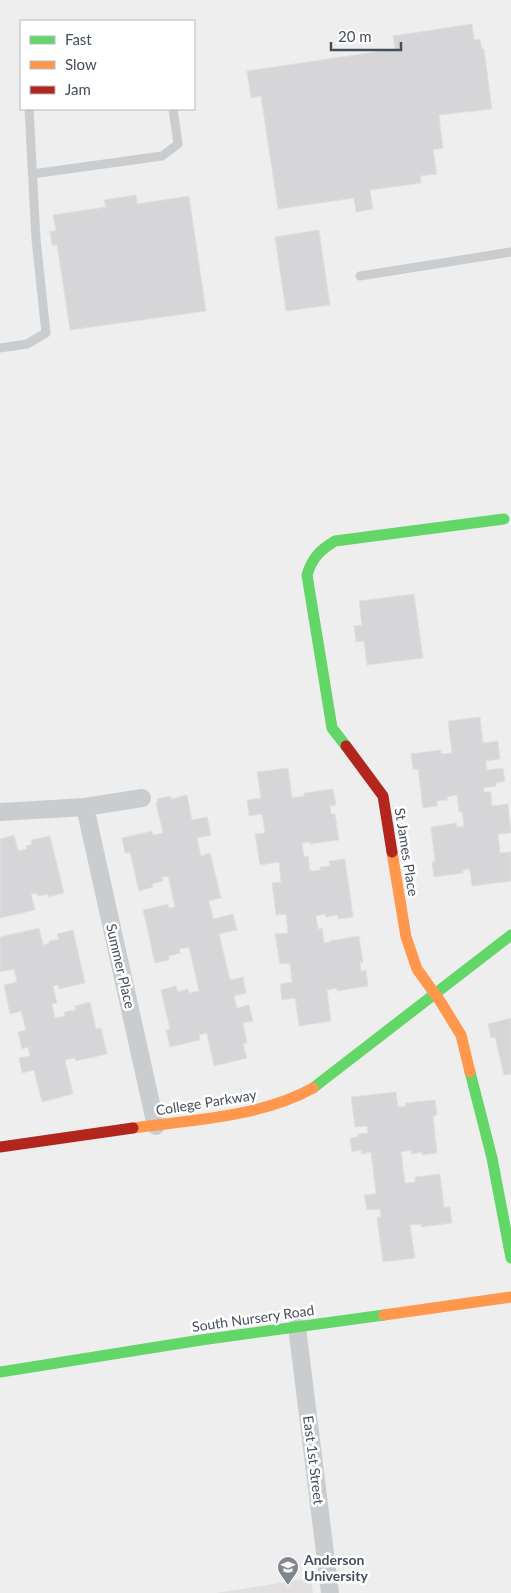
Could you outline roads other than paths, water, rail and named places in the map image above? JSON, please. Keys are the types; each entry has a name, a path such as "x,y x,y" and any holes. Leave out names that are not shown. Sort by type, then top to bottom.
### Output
{"street":[{"name":"St James Place","path":"504,519 335,541 318,550 311,561 307,575 332,728 383,796 406,937 417,970 440,1001 461,1035 492,1158 511,1258"},
{"path":"0,812 85,806 142,798"},
{"name":"Summer Place","path":"85,806 156,1126"},
{"name":"College Parkway","path":"0,1147 259,1110 295,1098 320,1084 511,935"},
{"name":"South Nursery Road","path":"0,1372 201,1340 511,1297"},
{"name":"East 1st Street","path":"297,1327 330,1593"}],"lane":[{"path":"0,348 27,344 46,333 36,239 29,110"},
{"path":"32,174 162,156 178,144 173,110"},
{"path":"360,276 511,252"}],"place":[{"name":"Anderson University","path":"288,1586"}]}
